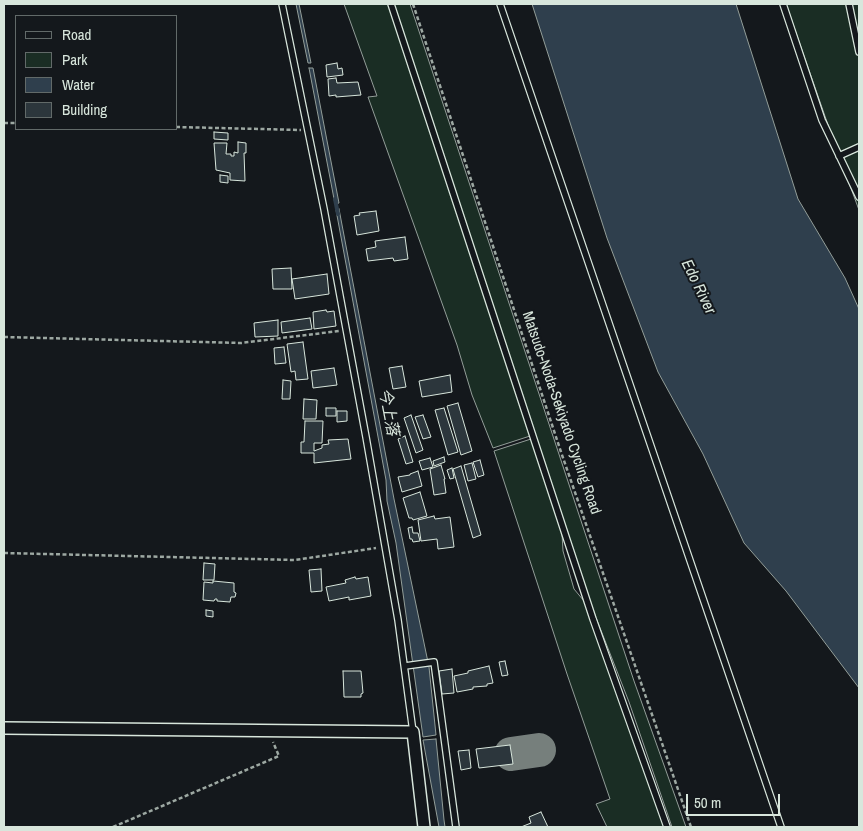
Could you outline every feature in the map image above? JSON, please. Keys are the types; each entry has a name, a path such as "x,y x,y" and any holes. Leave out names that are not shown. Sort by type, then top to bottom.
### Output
{"street":[{"path":"4,728 413,732 424,827"}],"lane":[{"path":"282,4 346,330 406,666 413,732"},
{"path":"391,4 590,610 667,827"},
{"path":"500,4 781,827"},
{"path":"783,4 813,99 859,197"},
{"path":"849,4 859,52"},
{"path":"839,156 859,147"},
{"path":"406,666 434,662 456,827"}],"path":[{"name":"Matsudo-Noda-Sekiyado Cycling Road","path":"413,4 561,452 691,827"},
{"path":"178,127 307,130"},
{"path":"4,338 240,343 346,330"},
{"path":"4,553 295,560 385,547"},
{"path":"113,827 279,756 269,731"}],"green space":[{"path":"344,4 388,4 530,436 493,448 472,395 457,345 368,97 377,96"},
{"path":"394,4 410,4 634,681 686,827 672,827 629,702 593,610"},
{"path":"786,4 859,4 859,210 835,145"},
{"path":"531,439 562,534 563,551 574,589 584,601 665,827 607,827 596,804 610,799 494,451"}],"water":[{"path":"296,4 299,4 311,63 308,63"},
{"name":"Edo River","path":"532,4 736,4 798,199 845,278 859,309 859,688 786,591 744,543 703,454 658,372 607,238"},
{"path":"309,68 313,68 339,203 335,204"},
{"path":"339,209 394,499 429,667 436,735 423,737 396,543 387,501 386,480 336,210"},
{"path":"436,739 445,827 439,827 423,740"}],"building":[{"path":"337,63 338,69 342,68 343,75 327,77 326,65"},
{"path":"336,78 337,83 358,82 361,95 329,96 328,79"},
{"path":"214,132 228,133 228,140 214,139"},
{"path":"238,142 246,143 246,153 244,153 245,181 230,180 230,173 216,170 214,143 227,143 226,154 234,156 234,152 238,153"},
{"path":"220,175 228,176 228,183 220,182"},
{"path":"376,211 379,231 357,235 354,216 360,215 359,213"},
{"path":"405,237 408,259 394,261 393,258 368,261 366,249 376,247 375,241"},
{"path":"291,268 292,289 273,289 272,269"},
{"path":"327,274 329,294 295,299 292,279"},
{"path":"326,310 327,312 334,311 336,326 314,329 313,312"},
{"path":"310,318 312,329 282,333 281,322"},
{"path":"278,320 278,336 255,337 254,323"},
{"path":"303,342 308,379 296,380 295,371 291,372 287,344"},
{"path":"284,347 286,363 275,364 274,348"},
{"path":"402,366 406,387 393,389 389,368"},
{"path":"334,368 337,385 313,388 311,371"},
{"path":"450,375 452,392 422,397 419,381"},
{"path":"283,380 291,381 290,399 282,399"},
{"path":"304,399 317,400 316,419 303,419"},
{"path":"458,403 472,451 461,455 447,406"},
{"path":"326,408 336,408 336,416 326,416"},
{"path":"444,408 458,452 448,455 435,410"},
{"path":"337,411 347,411 347,421 337,422"},
{"path":"411,415 423,450 416,453 404,418"},
{"path":"423,415 431,437 423,439 415,417"},
{"path":"305,421 323,421 322,443 314,443 314,451 322,448 322,445 329,444 328,440 348,439 351,459 314,463 314,453 301,453 301,442 304,442"},
{"path":"405,436 413,462 406,464 398,439"},
{"path":"444,457 445,462 434,466 433,461"},
{"path":"430,458 433,467 422,470 419,461"},
{"path":"480,460 484,475 478,477 473,462"},
{"path":"472,463 476,479 468,481 464,465"},
{"path":"441,465 446,493 434,495 430,469"},
{"path":"461,466 481,535 473,538 453,469"},
{"path":"452,468 454,478 450,479 447,470"},
{"path":"418,471 422,486 402,492 398,477 410,475"},
{"path":"420,492 427,516 413,520 409,518 403,498"},
{"path":"434,516 435,519 450,517 454,547 438,549 437,539 421,541 418,520"},
{"path":"412,527 413,533 418,533 420,541 413,542 410,539 408,528"},
{"path":"204,563 215,564 214,580 203,580"},
{"path":"321,569 322,591 311,592 309,570"},
{"path":"355,577 356,579 368,577 371,596 349,600 349,597 329,601 326,587 346,583 345,580"},
{"path":"213,581 234,583 235,597 231,597 230,602 217,601 217,599 214,601 203,600 204,582 213,583"},
{"path":"206,610 213,611 213,617 206,616"},
{"path":"505,661 508,675 502,676 499,662"},
{"path":"489,666 493,683 457,692 454,676"},
{"path":"452,669 454,693 442,694 439,671"},
{"path":"343,671 361,671 363,693 361,697 344,697"},
{"path":"510,745 513,764 479,768 476,749"},
{"path":"469,750 471,768 461,770 458,751"},
{"path":"541,812 548,827 521,827 531,823 529,817"}],"waterway":[{"name":"今上落","path":"335,199 338,214"}],"taxiway":[{"path":"511,754 539,750"}]}
